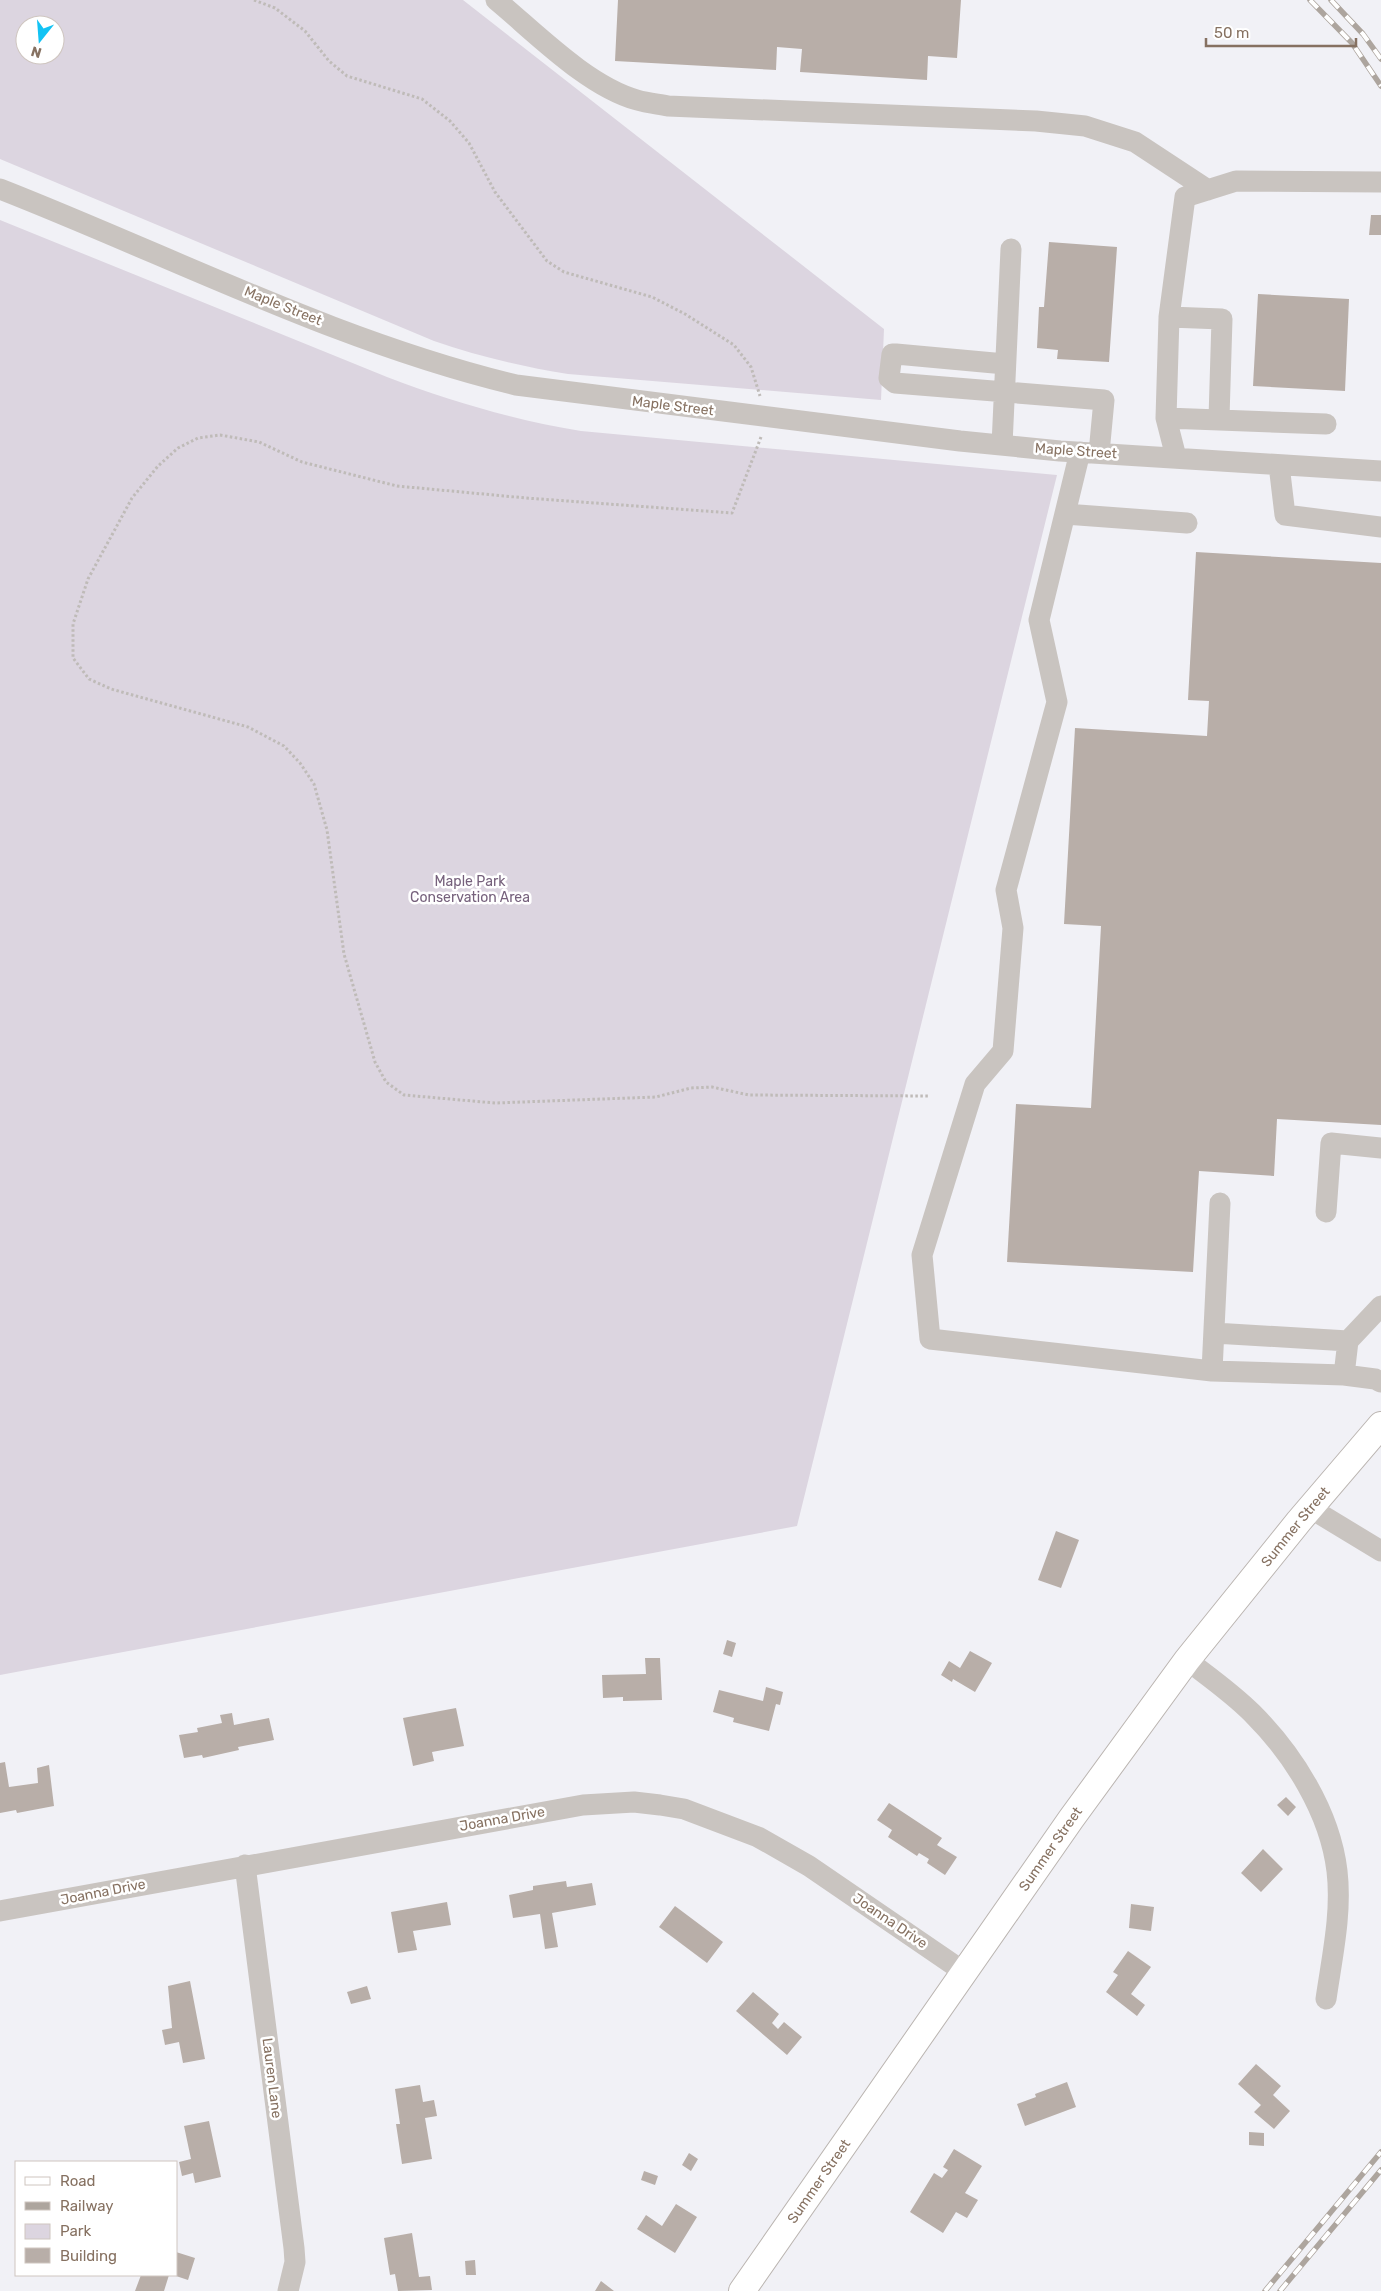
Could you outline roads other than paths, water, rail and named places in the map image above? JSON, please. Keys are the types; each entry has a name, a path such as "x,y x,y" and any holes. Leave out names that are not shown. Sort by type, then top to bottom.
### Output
{"main road":[{"name":"Summer Street","path":"742,2291 1071,1819 1187,1660 1310,1508 1381,1425"}],"street":[{"path":"496,0 589,78 637,100 668,106 1036,121 1085,126 1135,142 1208,190"},
{"path":"1176,457 1166,418 1169,316 1185,197 1236,181 1381,182"},
{"name":"Maple Street","path":"0,189 352,334 468,373 516,385 769,418 1002,445 1090,453 1381,471"},
{"path":"1002,445 1011,249"},
{"path":"1169,316 1222,319 1219,418"},
{"path":"1005,364 892,354 889,378 895,384 1104,400 1090,453 1065,514 1039,620 1057,702 1006,890 1013,928 1003,1051 975,1084 922,1255 930,1339 1212,1371 1344,1375 1375,1379 1381,1382"},
{"path":"1166,418 1219,418 1326,424"},
{"path":"1280,465 1285,515 1381,527"},
{"path":"1065,514 1187,523"},
{"path":"1326,1212 1331,1143 1381,1148"},
{"path":"1212,1371 1220,1202"},
{"path":"1344,1375 1348,1341 1381,1306"},
{"path":"1214,1333 1348,1341"},
{"path":"1310,1508 1376,1544"},
{"path":"1187,1660 1252,1713 1283,1750 1304,1780 1332,1844 1337,1872 1336,1933 1326,1999"},
{"name":"Joanna Drive","path":"0,1911 245,1865 584,1805 634,1802 684,1809 724,1823 780,1848 964,1972"},
{"name":"Lauren Lane","path":"245,1865 294,2248 295,2262 288,2291"}],"railway":[{"path":"1310,0 1352,43 1381,86"},
{"path":"1331,0 1363,34 1381,59"},
{"path":"1265,2291 1381,2152"},
{"path":"1280,2291 1381,2170"}],"park label":[{"name":"Maple Park Conservation Area","path":"470,890"}]}
